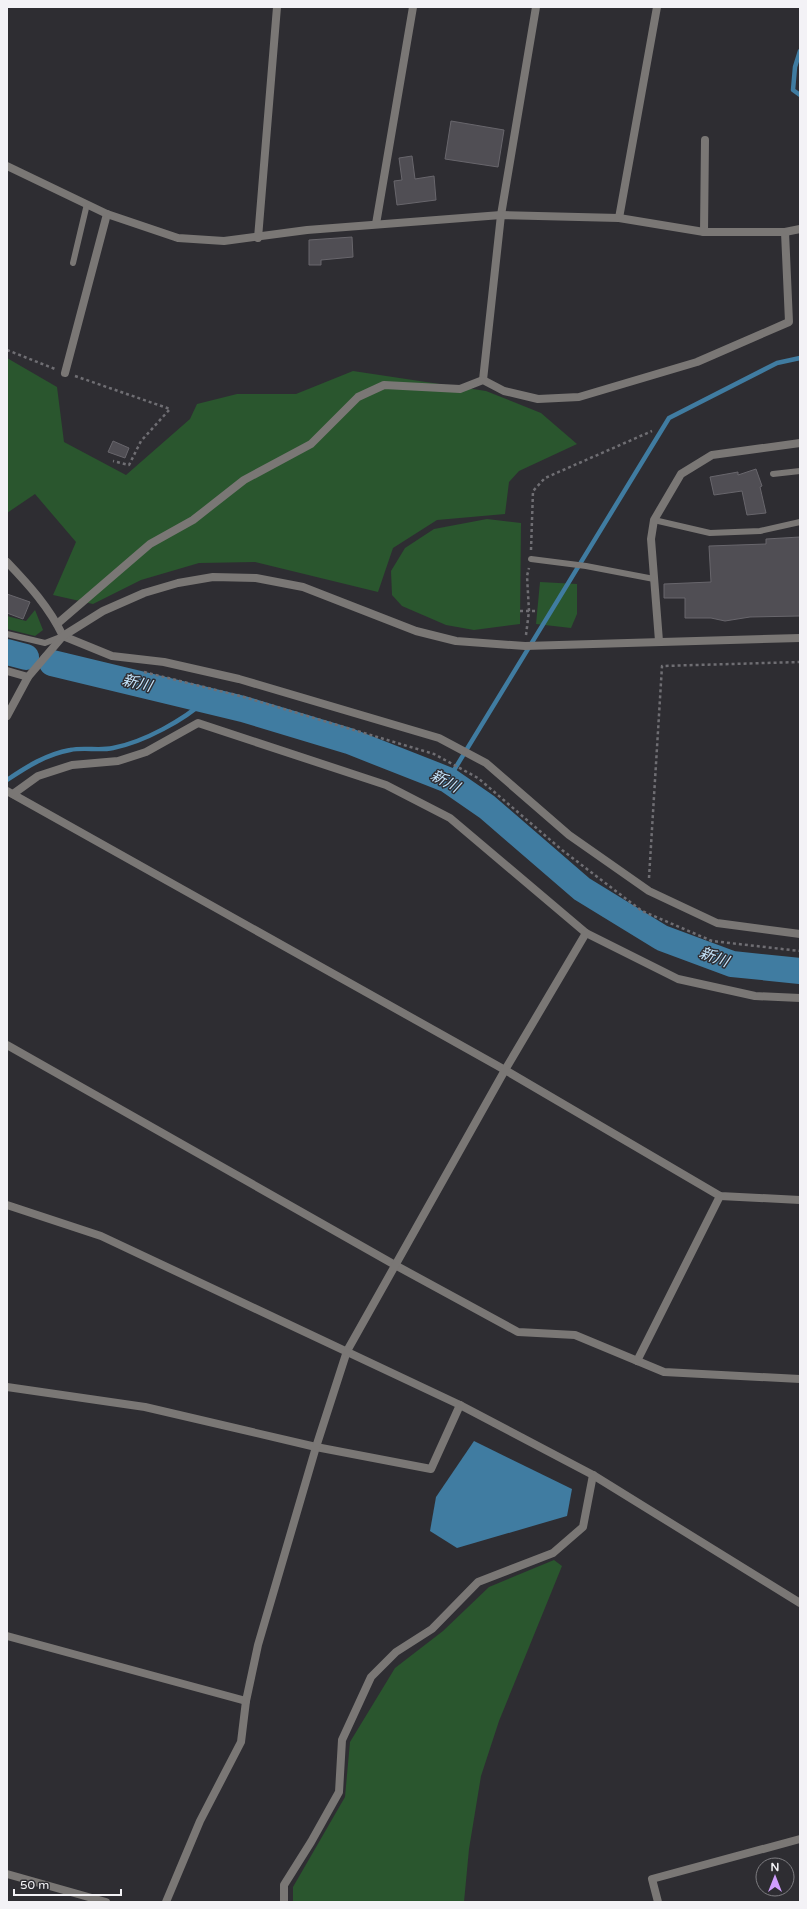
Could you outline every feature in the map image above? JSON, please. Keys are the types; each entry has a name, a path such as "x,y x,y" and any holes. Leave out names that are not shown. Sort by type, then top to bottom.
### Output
{"street":[{"path":"258,238 277,7"},
{"path":"376,224 413,7"},
{"path":"483,380 501,215 536,7"},
{"path":"619,218 657,7"},
{"path":"704,232 705,140"},
{"path":"7,166 107,214 178,238 224,241 258,238 307,230 501,215 619,218 704,232 785,232 800,229"},
{"path":"65,373 107,214"},
{"path":"57,624 150,544 193,520 244,480 311,444 358,397 384,384 460,389 483,380 504,391 538,399 579,397 690,364 789,322 785,232"},
{"path":"659,641 651,539 654,520 682,474 712,455 800,443"},
{"path":"7,562 34,590 57,624 63,636 112,656 164,662 239,679 439,738 486,762 569,836 649,891 717,923 800,934"},
{"path":"7,716 28,677 63,636 103,611 144,593 178,583 214,577 256,578 303,587 416,631 456,641 525,646 800,638"},
{"path":"7,671 28,677"},
{"path":"800,998 755,996 678,979 586,933 450,818 386,785 198,723 146,752 118,761 72,765 38,776 10,793 505,1070 720,1196 800,1200"},
{"path":"166,1902 200,1821 241,1742 246,1701 258,1645 316,1447 347,1351 505,1070 586,933"},
{"path":"7,1045 518,1332 575,1335 664,1372 800,1380"},
{"path":"637,1361 720,1196"},
{"path":"7,1205 101,1236 460,1405 593,1475 800,1603"},
{"path":"7,1387 145,1407 316,1447 431,1469 460,1405"},
{"path":"284,1902 284,1885 311,1842 339,1792 342,1740 371,1677 396,1652 432,1629 478,1582 553,1553 583,1527 593,1475"},
{"path":"7,1636 246,1701"},
{"path":"658,1902 652,1879 800,1839"},
{"path":"7,1874 106,1902"}],"lane":[{"path":"73,263 87,204"},
{"path":"772,474 800,470"},
{"path":"654,520 710,533 760,531 800,522"},
{"path":"531,559 586,566 654,579"},
{"path":"7,634 45,643 63,636"}],"path":[{"path":"7,350 65,373 170,409 141,441 128,465 113,461"},
{"path":"525,646 529,611 527,576 531,559 533,491 545,478 652,431"},
{"path":"520,611 538,611"},
{"path":"649,891 662,666 800,662"},
{"path":"141,671 244,697 434,754 478,778 562,850 642,911 712,941 800,951"}],"green space":[{"path":"7,358 57,387 64,442 126,475 190,419 197,404 237,394 296,394 353,371 486,391 541,413 577,444 519,471 509,482 505,514 437,520 393,548 378,592 255,562 199,563 141,580 93,604 53,595 76,542 35,494 7,513"},
{"path":"487,519 521,523 520,624 474,630 446,625 402,606 392,595 391,571 405,548 434,529"},
{"path":"540,582 577,584 577,614 571,628 536,624"},
{"path":"35,610 43,630 35,636 7,629 7,616 26,621"},
{"path":"554,1560 562,1566 499,1721 481,1776 469,1849 464,1902 293,1902 293,1887 345,1797 350,1742 395,1668 443,1631 489,1587"}],"water":[{"path":"474,1441 572,1489 567,1516 457,1548 430,1531 436,1497"}],"building":[{"path":"451,121 504,130 498,167 445,159"},
{"path":"412,156 415,179 434,176 436,200 397,205 394,181 402,180 399,158"},
{"path":"352,237 353,257 321,260 321,265 309,265 309,240"},
{"path":"113,441 129,448 125,458 108,452"},
{"path":"756,469 762,486 760,487 766,513 747,515 742,491 714,495 710,477 738,472 738,475"},
{"path":"800,537 800,616 750,617 725,621 711,618 685,618 685,598 664,598 664,584 711,582 709,546 766,544 766,539"},
{"path":"7,594 30,602 23,619 7,613"}],"waterway":[{"path":"800,51 795,67 793,90 800,95"},
{"path":"448,780 669,418 777,363 800,358"},
{"name":"新川","path":"7,652 26,657"},
{"name":"新川","path":"52,663 243,709 349,741 448,780 487,807 582,889 662,938 732,964 800,971"},
{"path":"7,780 37,762 61,752 75,749 108,749 138,741 187,715 207,699"}]}
